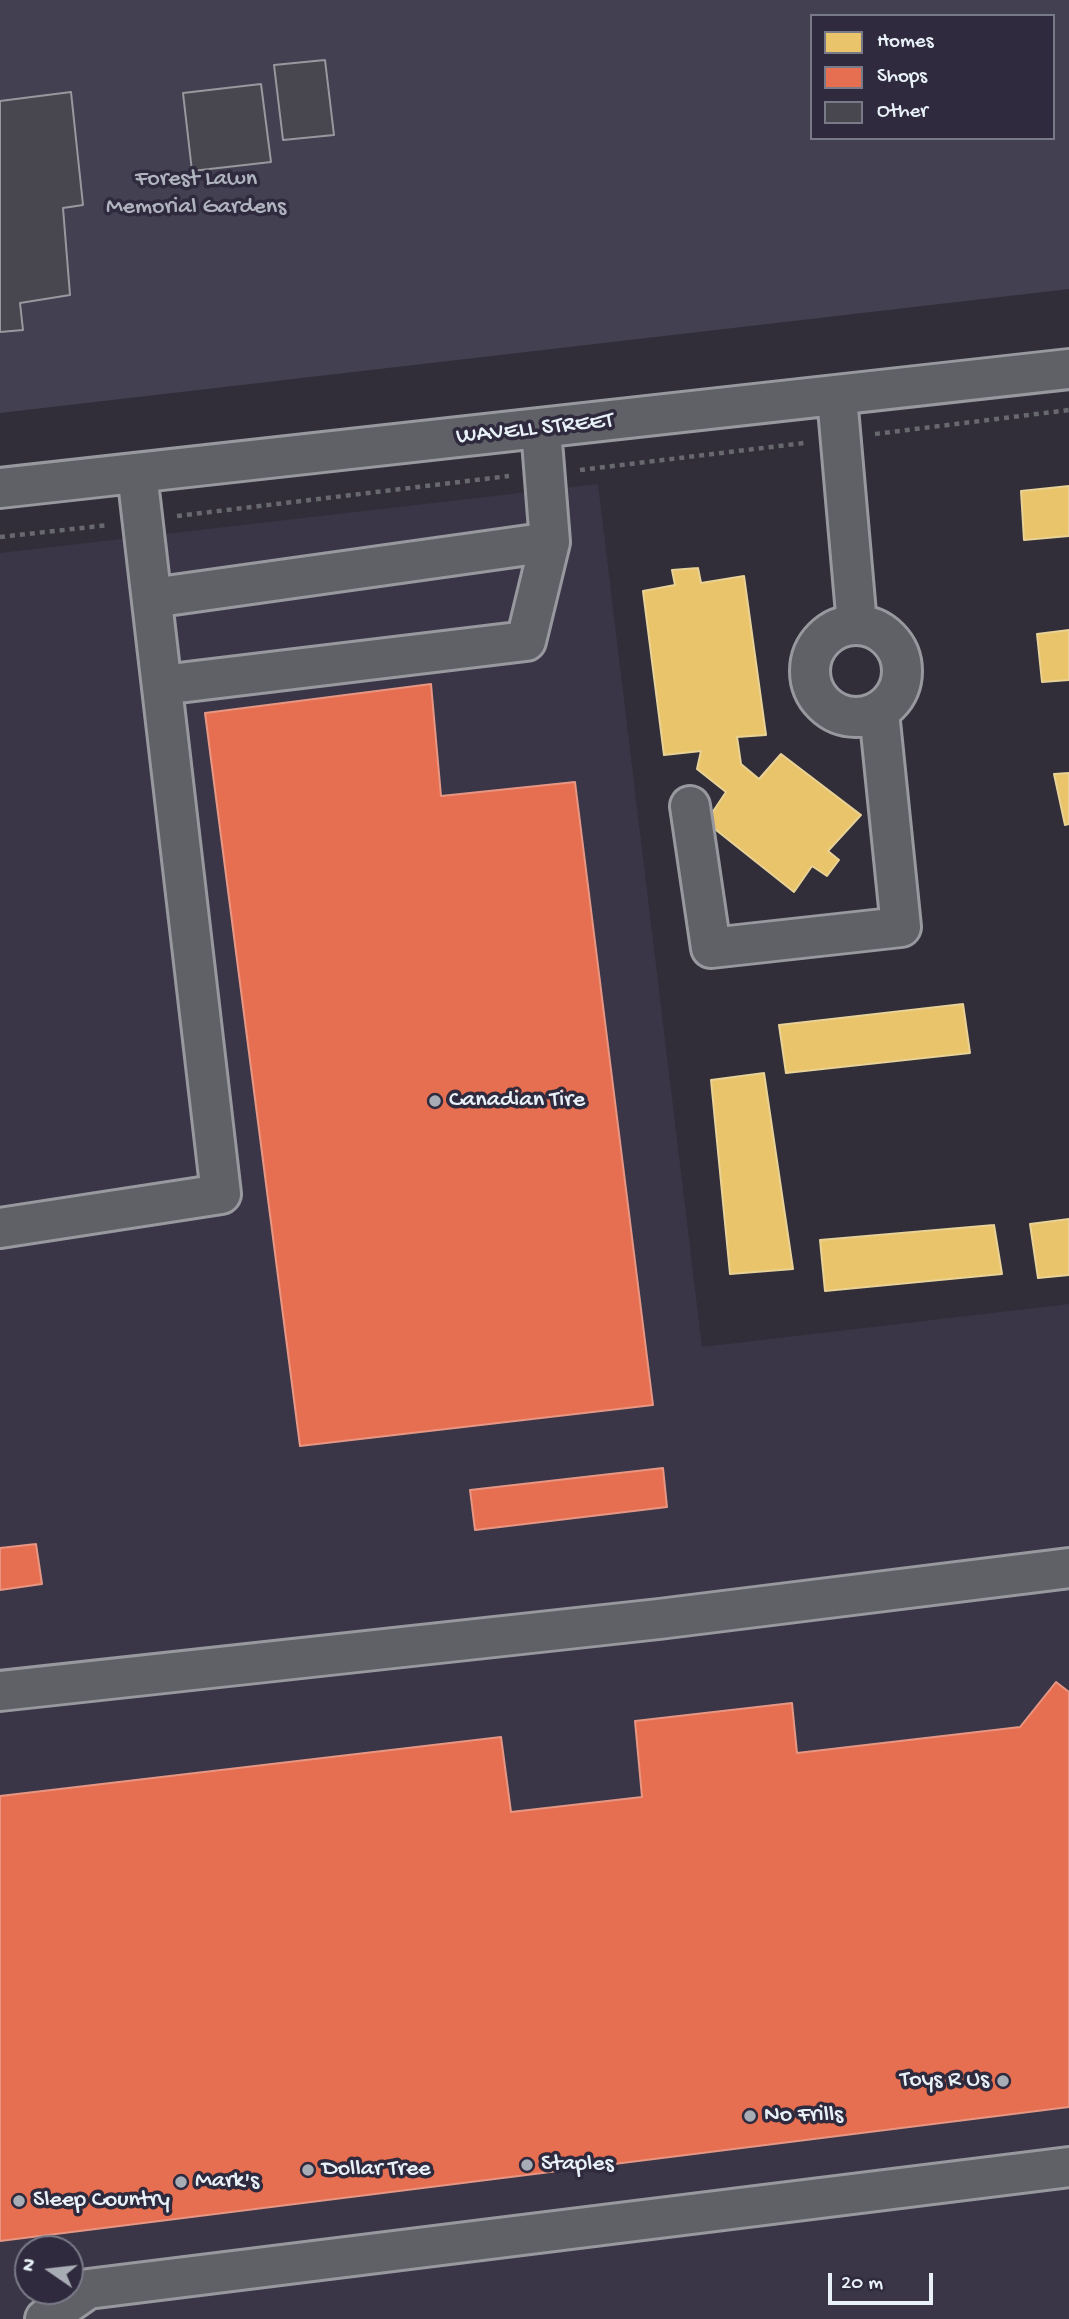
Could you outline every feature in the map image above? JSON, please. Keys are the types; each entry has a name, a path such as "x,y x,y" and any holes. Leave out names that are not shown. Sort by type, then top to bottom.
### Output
{"street":[{"name":"WAVELL STREET","path":"0,488 837,397 1069,369"},
{"path":"837,397 843,438 857,625"},
{"path":"162,685 526,641 550,542 541,429"},
{"path":"0,1228 221,1194 137,474"},
{"path":"152,598 550,542"},
{"path":"857,625 878,630 890,639 899,652 903,667 901,683 895,697 879,712 855,718 839,715 826,707 816,695 810,666 814,651 823,639 835,630 857,625"},
{"path":"690,806 711,948 901,927 879,712"},
{"path":"0,1691 659,1619 1069,1568"},
{"path":"45,2319 88,2289 1069,2167"}],"path":[{"path":"576,471 1069,410"},
{"path":"163,518 520,475"},
{"path":"0,537 113,525"}],"shaded area":[{"path":"598,484 702,1347 1069,1304 1069,2319 0,2319 0,553"}],"green space":[{"name":"Forest Lawn Memorial Gardens","path":"0,0 1069,0 1069,289 0,413"}],"building: Homes":[{"path":"1069,486 1069,536 1024,540 1021,491"},
{"path":"698,568 701,583 744,576 766,735 737,737 741,764 759,779 781,754 861,815 828,851 839,860 827,876 812,866 794,892 706,822 726,792 697,769 701,751 664,755 643,591 675,585 672,570"},
{"path":"1069,630 1069,680 1042,682 1037,634"},
{"path":"1069,773 1069,824 1065,825 1054,774"},
{"path":"963,1004 970,1053 786,1073 779,1025"},
{"path":"764,1073 793,1269 730,1274 711,1080"},
{"path":"1069,1219 1069,1275 1038,1278 1030,1224"},
{"path":"994,1225 1002,1274 825,1291 820,1240"}],"building: Shops":[{"name":"Canadian Tire","path":"431,684 441,796 575,782 653,1405 300,1446 205,713"},
{"path":"663,1468 667,1507 475,1530 470,1490"},
{"path":"36,1544 42,1584 0,1590 0,1548"},
{"path":"1056,1682 1069,1692 1069,2107 48,2235 14,2235 14,2239 0,2241 0,1796 501,1737 511,1812 642,1797 635,1721 792,1703 797,1753 1020,1727"}],"building: Other":[{"path":"325,60 334,135 283,140 274,65"},
{"path":"261,84 271,162 192,171 183,93"},
{"path":"71,92 83,205 63,208 70,295 20,303 23,330 0,332 0,101"}],"place":[{"name":"Canadian Tire","path":"435,1101"},
{"name":"Toys R Us","path":"1003,2081"},
{"name":"No Frills","path":"750,2116"},
{"name":"Staples","path":"527,2165"},
{"name":"Dollar Tree","path":"308,2170"},
{"name":"Mark's","path":"181,2182"},
{"name":"Sleep Country","path":"19,2201"}]}
